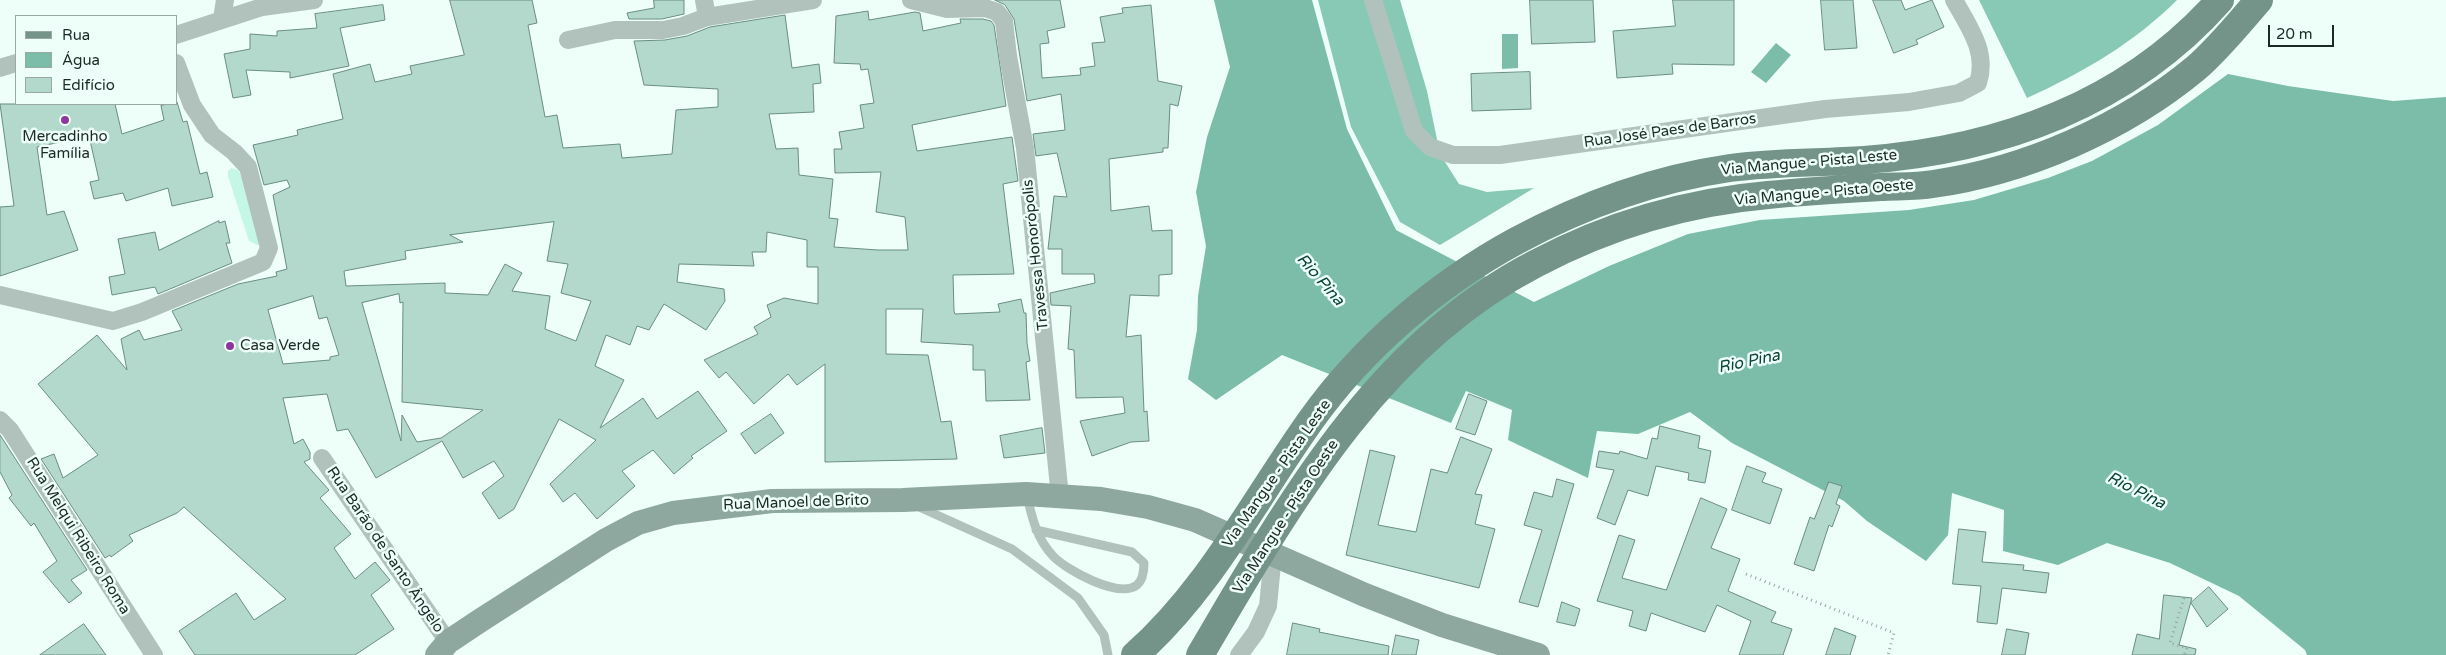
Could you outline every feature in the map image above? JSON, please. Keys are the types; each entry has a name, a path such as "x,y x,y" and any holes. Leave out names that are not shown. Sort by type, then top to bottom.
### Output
{"main road":[{"name":"Via Mangue - Pista Leste","path":"1135,655 1170,622 1202,582 1314,416 1370,351 1420,306 1465,272 1513,242 1563,217 1619,194 1665,181 1730,168 1920,154 2007,135 2052,120 2125,82 2194,28 2220,0"},
{"name":"Via Mangue - Pista Oeste","path":"1200,655 1299,491 1339,435 1419,345 1474,302 1527,269 1616,228 1685,207 1764,195 1931,184 1977,176 2040,157 2101,130 2154,98 2196,67 2259,0"}],"street":[{"path":"222,19 225,0"},
{"path":"178,33 262,7 314,0"},
{"path":"568,40 615,30 663,30 705,8 813,0"},
{"name":"Travessa Honorópolis","path":"911,0 947,9 985,8 1000,14 1004,21 1008,56 1025,148 1060,497"},
{"name":"Rua José Paes de Barros","path":"1372,0 1414,131 1430,147 1452,155 1473,156 1548,149 1825,109 1909,102 1959,93 1978,83 1982,70 1980,49 1954,0"},
{"path":"0,68 15,63"},
{"path":"0,294 113,321 142,312 247,271 263,262 269,248 248,167 234,152 212,135 192,104 178,68"},
{"name":"Rua Melqui Ribeiro Roma","path":"0,420 15,438 154,655"},
{"name":"Rua Barão de Santo Ângelo","path":"322,458 443,648"},
{"name":"Rua Manoel de Brito","path":"443,648 606,540 638,523 674,513 772,501 903,500 1026,494 1102,499 1148,507 1195,520 1365,595 1442,625 1538,655"},
{"path":"1240,655 1256,632 1268,606 1273,554"}],"lane":[{"path":"1026,494 1036,530 1053,556 1063,565 1094,582 1111,588 1131,588 1139,584 1143,574 1144,563 1132,552 1036,530"},
{"path":"903,500 1012,549 1078,598 1104,635 1108,655"}],"path":[{"path":"1746,574 1894,633 1888,655"},
{"path":"2184,598 2170,643 2187,648 2184,655"}],"shaded area":[{"path":"1318,0 1400,0 1427,91 1440,154 1459,184 1487,192 1534,188 1440,245 1400,222 1351,127"},
{"path":"1979,0 2177,0 2143,30 2106,56 2068,78 2027,98"},
{"path":"231,168 238,170 240,173 261,244 257,245 249,241 228,176 228,171"}],"water":[{"name":"Rio Pina","path":"1214,0 1312,0 1347,129 1396,230 1534,302 1609,266 1688,234 1760,220 1909,210 1974,200 2048,178 2092,161 2158,125 2228,74 2288,86 2393,101 2446,97 2446,655 2307,655 2305,650 2239,596 2170,563 2107,543 2058,565 2003,551 2004,510 1952,493 1948,535 1926,561 1867,521 1844,501 1732,443 1690,412 1638,434 1597,431 1588,478 1508,440 1512,410 1466,391 1451,423 1282,355 1216,400 1188,379 1197,330 1198,296 1206,246 1196,192 1207,137 1230,67"},
{"path":"1502,34 1518,34 1518,68 1502,69"},
{"path":"1776,43 1791,55 1766,83 1751,72"}],"building":[{"path":"450,0 532,0 537,23 528,25 545,117 557,115 563,148 620,144 622,158 672,154 676,110 718,107 718,89 644,85 634,41 665,40 687,36 710,27 785,15 792,68 819,64 821,83 813,84 814,112 769,114 776,149 798,148 799,175 833,179 829,218 838,219 834,247 908,250 905,217 876,212 881,172 835,173 834,149 842,149 839,132 864,128 860,105 874,103 868,69 861,70 860,64 834,63 836,16 868,11 869,20 915,12 920,13 923,31 961,23 960,19 991,21 994,25 1006,106 912,125 917,151 1012,137 1018,181 1003,184 1014,274 953,275 954,311 955,314 1000,312 998,304 1021,299 1024,313 1026,313 1030,361 1026,362 1030,400 986,401 985,370 973,370 973,345 921,342 923,309 886,309 886,354 928,355 941,422 951,421 957,459 825,462 825,364 797,385 788,374 754,404 726,372 719,378 704,360 758,334 754,327 771,317 767,305 784,298 818,304 818,267 807,267 807,240 767,232 766,252 752,252 754,266 679,264 677,282 724,289 725,301 706,330 664,304 649,330 637,326 630,345 606,335 595,366 624,380 600,428 643,398 657,419 698,391 727,431 691,456 693,458 674,474 653,450 622,471 635,486 597,519 575,493 563,502 550,484 596,440 559,419 514,509 499,519 482,493 504,476 494,461 463,478 442,441 376,478 348,429 337,431 327,394 283,398 294,444 303,439 310,452 310,459 304,462 329,490 320,498 351,534 334,548 355,579 375,562 390,580 371,595 394,629 355,655 195,655 179,631 236,593 254,620 286,599 184,507 177,513 129,535 133,541 111,557 110,555 105,558 41,459 54,454 63,478 98,455 38,384 97,335 127,370 121,339 139,330 144,340 182,330 172,311 238,284 277,276 276,272 287,269 273,195 290,187 287,180 264,185 253,145 298,135 297,130 343,119 333,74 370,64 375,82 412,74 410,66 464,55","holes":["554,222 547,261 568,264 561,293 591,301 576,341 545,329 550,296 512,291 522,273 505,264 488,295 445,293 445,283 346,286 344,271 406,259 405,251 463,242 450,235","399,294 400,303 403,302 402,402 483,410 441,438 417,442 402,415 401,441 362,303","313,296 319,319 327,317 339,355 330,357 330,360 283,364 268,310"]},
{"path":"654,0 684,0 684,14 662,19 629,19 627,13 654,8"},
{"path":"995,0 1060,0 1065,27 1047,31 1049,43 1040,44 1042,78 1081,75 1080,68 1095,66 1092,43 1105,42 1100,17 1123,13 1122,8 1151,5 1158,81 1182,86 1178,106 1170,104 1168,148 1163,148 1163,152 1109,159 1111,211 1149,206 1152,231 1172,230 1172,274 1159,275 1159,296 1130,295 1126,337 1141,335 1144,412 1147,411 1149,441 1131,442 1092,456 1080,421 1125,413 1123,397 1076,398 1074,350 1068,349 1071,306 1051,305 1050,293 1095,283 1094,274 1062,274 1062,249 1048,249 1054,196 1067,197 1057,153 1036,156 1033,134 1065,130 1061,94 1027,101 1014,19 1005,5"},
{"path":"1530,0 1593,0 1595,42 1532,44"},
{"path":"1673,0 1734,0 1734,65 1672,64 1673,74 1617,78 1613,31 1675,26"},
{"path":"1821,0 1853,0 1857,48 1825,50"},
{"path":"1873,0 1901,0 1905,10 1932,0 1944,27 1916,40 1918,44 1894,53"},
{"path":"383,5 385,20 340,28 349,66 290,78 290,72 246,70 251,95 233,98 224,54 250,49 250,34 277,36 277,31 317,28 315,14"},
{"path":"1530,72 1531,109 1472,111 1471,74"},
{"path":"0,104 115,105 122,134 164,120 161,106 178,105 183,122 187,121 200,174 207,172 213,197 172,206 168,188 126,201 123,193 94,199 90,182 99,180 89,136 37,147 47,215 64,211 78,250 0,276 0,207 14,206"},
{"path":"219,221 219,223 225,221 230,243 226,243 232,263 158,294 155,287 112,295 109,277 125,274 118,239 155,232 159,250"},
{"path":"1469,394 1487,401 1475,435 1456,429"},
{"path":"771,414 784,433 755,454 741,434"},
{"path":"1660,426 1700,436 1698,448 1711,451 1705,483 1688,480 1689,473 1656,466 1648,496 1628,490 1615,525 1597,518 1614,470 1596,467 1599,451 1619,454 1620,451 1647,459 1652,438 1657,439"},
{"path":"1042,428 1045,453 1004,458 1000,436"},
{"path":"0,435 87,570 71,580 82,593 69,603 43,572 57,561 34,523 31,526 9,498 12,495 0,472"},
{"path":"1461,437 1492,449 1475,494 1482,495 1475,524 1495,529 1479,588 1346,555 1370,450 1395,456 1378,525 1416,532 1431,469 1447,473"},
{"path":"1747,466 1766,473 1762,482 1782,489 1770,524 1732,510"},
{"path":"1557,479 1574,484 1538,607 1519,602 1542,530 1524,525 1534,492 1552,497"},
{"path":"1829,482 1842,486 1836,504 1840,506 1832,527 1829,525 1814,571 1794,564 1810,517 1814,519"},
{"path":"1701,498 1727,509 1711,548 1740,559 1728,591 1776,612 1771,622 1792,629 1783,655 1739,655 1751,621 1717,605 1705,632 1651,613 1646,631 1629,626 1633,611 1597,601 1619,535 1635,540 1622,578 1666,590"},
{"path":"1959,529 1986,532 1982,562 2024,565 2023,570 2049,573 2046,593 2002,588 1997,624 1977,622 1981,586 1953,584"},
{"path":"2209,587 2228,609 2207,627 2191,603"},
{"path":"2164,595 2192,598 2179,645 2196,649 2195,655 2132,655 2137,634 2159,639"},
{"path":"1562,602 1580,609 1575,626 1557,622"},
{"path":"1293,623 1320,629 1319,632 1389,646 1388,655 1287,655"},
{"path":"84,624 106,655 40,655"},
{"path":"1835,628 1856,636 1850,655 1826,655"},
{"path":"2007,629 2029,633 2025,655 2002,655"},
{"path":"1396,635 1419,640 1416,655 1392,655"}],"place":[{"name":"Mercadinho Família","path":"65,120"},
{"name":"Casa Verde","path":"230,346"}]}
